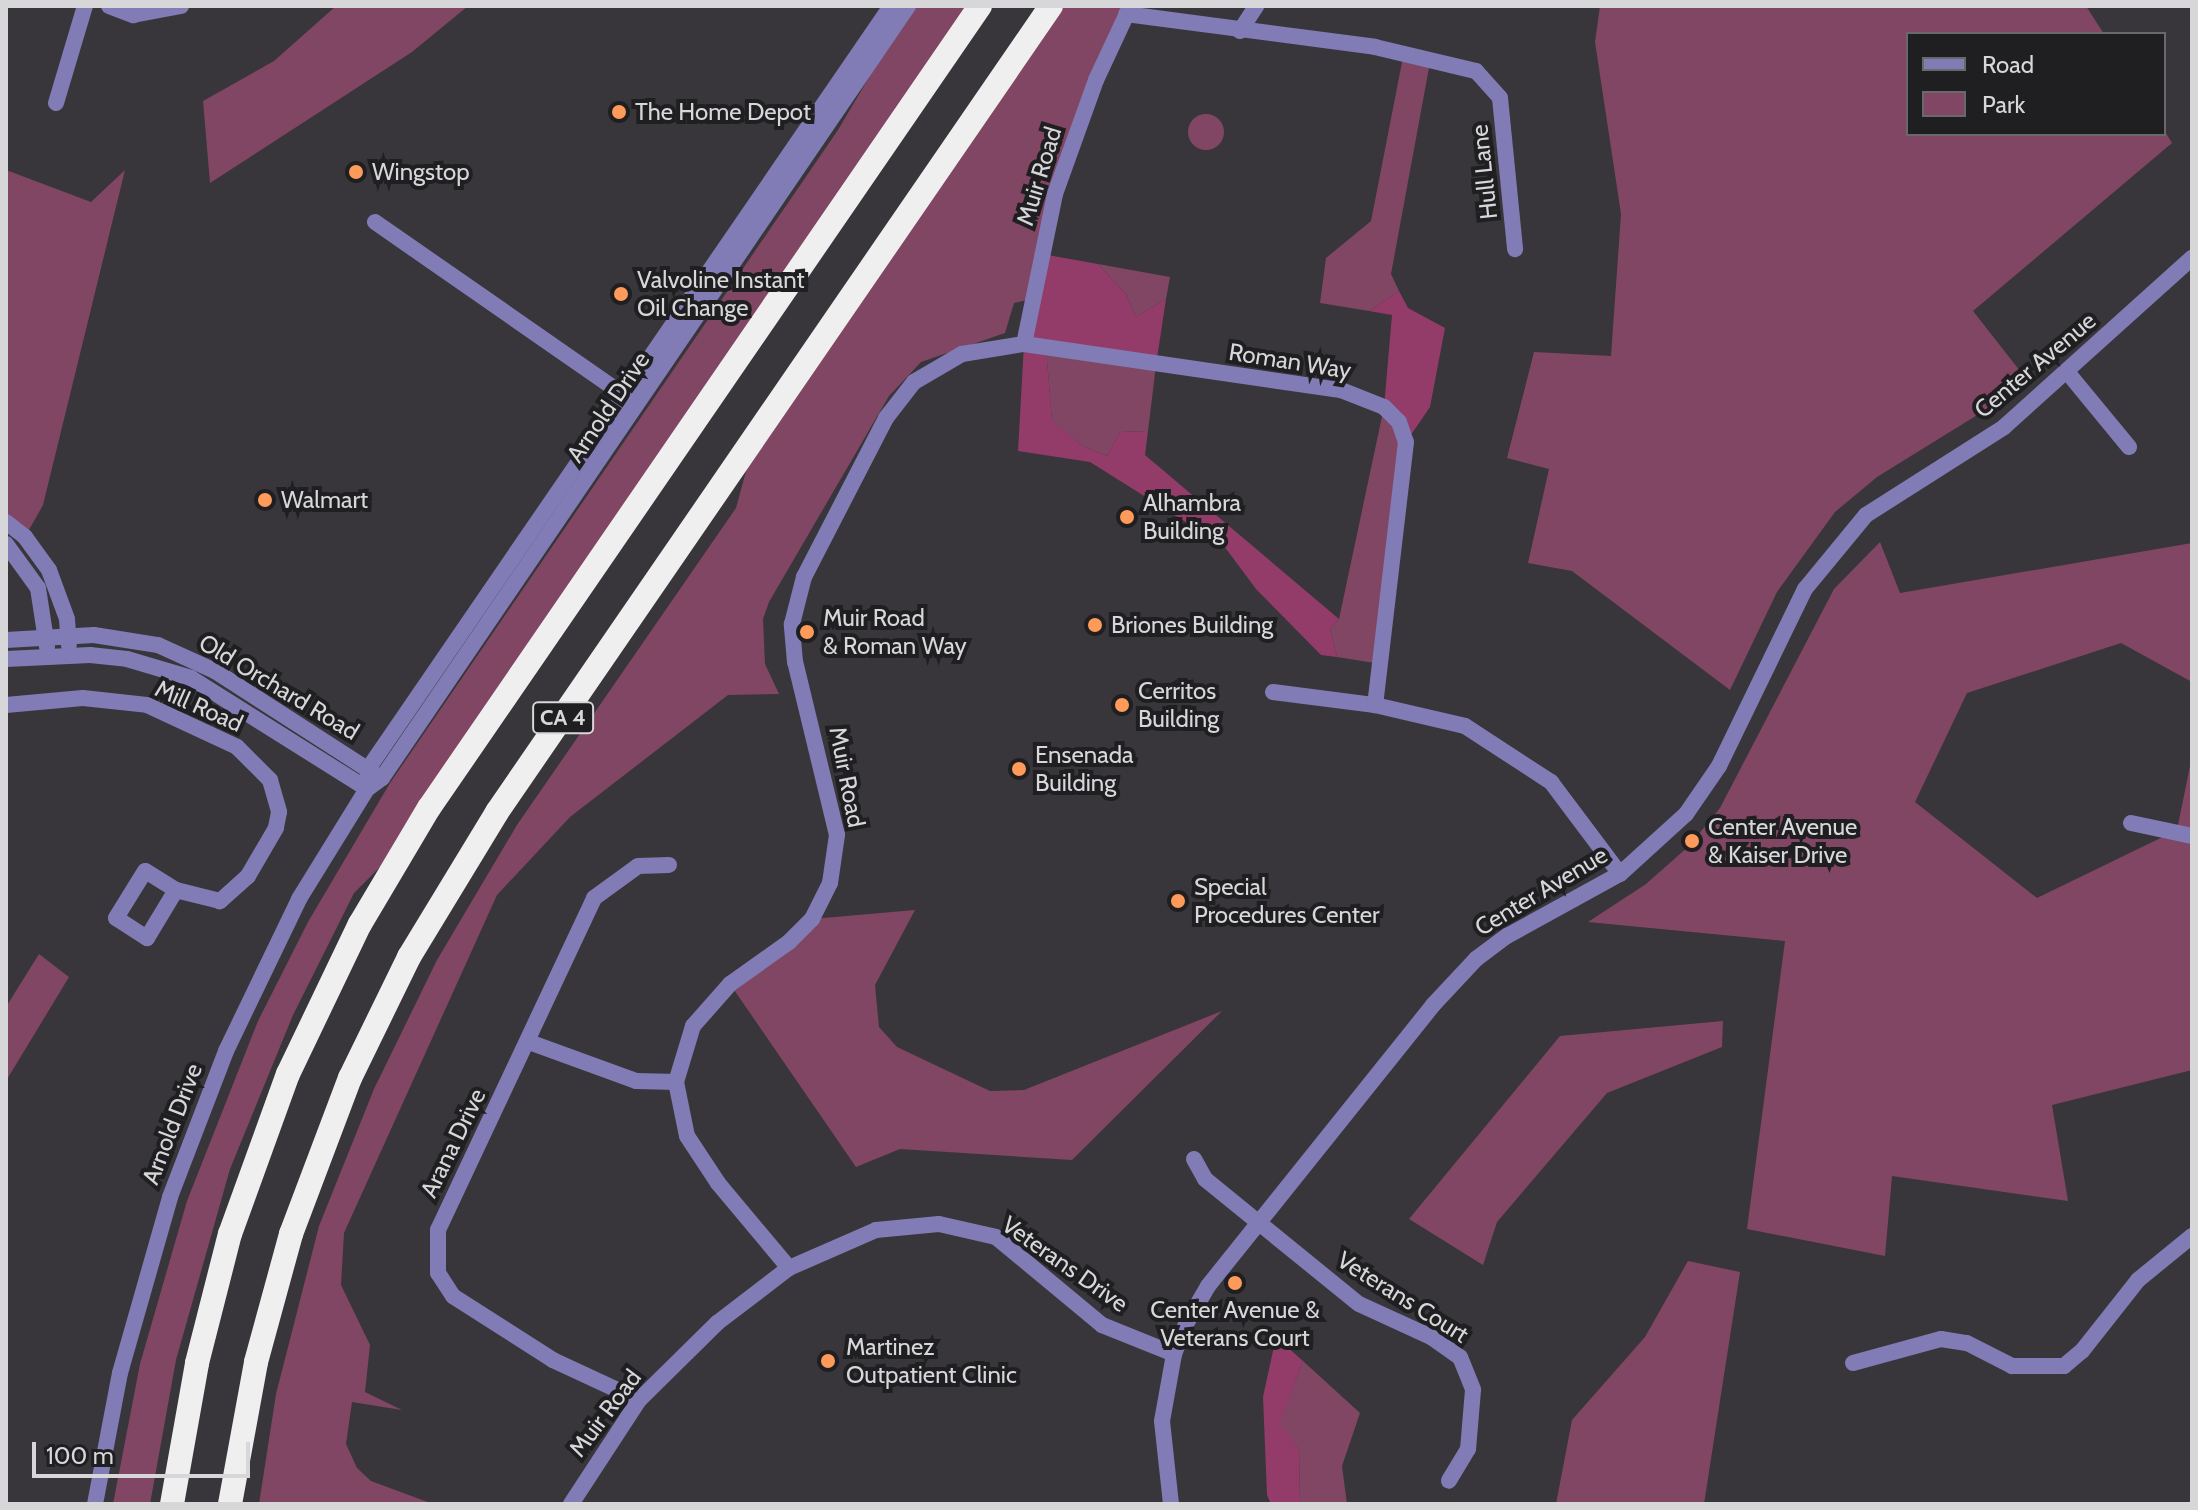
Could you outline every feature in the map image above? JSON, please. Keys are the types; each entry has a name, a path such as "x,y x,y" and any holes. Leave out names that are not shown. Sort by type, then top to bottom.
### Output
{"highway":[{"name":"CA 4","path":"172,1504 197,1363 230,1234 288,1074 360,924 435,798 980,6"},
{"name":"CA 4","path":"230,1504 256,1362 294,1223 350,1078 409,957 497,812 1051,6"}],"street":[{"path":"56,103 85,6"},
{"path":"109,6 133,15 181,6"},
{"name":"Arnold Drive","path":"631,400 891,6"},
{"name":"Arnold Drive","path":"95,1504 135,1314 203,1107 276,945 375,774 631,400 908,6"},
{"path":"1240,31 1256,6"},
{"name":"Hull Lane","path":"1128,10 1240,31 1431,57 1476,71 1500,98 1515,249"},
{"name":"Muir Road","path":"571,1504 639,1400 717,1323 789,1268 718,1183 687,1136 676,1082 693,1026 730,984 789,942 812,919 830,883 837,835 793,646 793,616 804,577 901,396 935,366 962,354 1024,344 1055,194 1128,10"},
{"path":"375,222 631,400"},
{"name":"Center Avenue","path":"1171,1504 1162,1421 1174,1354 1208,1286 1257,1224 1476,959 1507,936 1620,874 1686,814 1719,766 1780,636 1831,553 1866,515 2004,427 2068,373 2192,258"},
{"name":"Roman Way","path":"1024,344 1341,390 1384,407 1399,422 1406,442 1402,511 1375,705"},
{"path":"2068,373 2129,447"},
{"path":"6,522 25,537 49,570 69,635 69,655"},
{"path":"6,544 38,588 47,655"},
{"name":"Old Orchard Road","path":"6,640 69,635 126,638 183,656 375,774"},
{"name":"Old Orchard Road","path":"6,659 69,655 127,659 191,678 367,789"},
{"path":"1273,692 1375,705 1465,726 1551,782 1620,874"},
{"name":"Mill Road","path":"6,705 83,698 147,705 237,747 270,780 279,812 276,828 248,876 220,901 176,890"},
{"path":"2131,823 2192,836"},
{"name":"Arana Drive","path":"639,1400 553,1360 453,1296 438,1273 438,1230 529,1042 594,898 638,866 669,865"},
{"path":"529,1042 636,1081 676,1082"},
{"name":"Veterans Court","path":"1194,1159 1205,1179 1359,1304 1431,1337 1460,1357 1473,1390 1469,1438 1449,1481"},
{"name":"Veterans Drive","path":"789,1268 876,1230 939,1224 996,1237 1102,1325 1174,1354"},
{"path":"1853,1363 1941,1339 1967,1343 2012,1366 2064,1366 2082,1351 2138,1280 2192,1236"}],"green space":[{"path":"336,6 468,6 412,52 210,183 203,101 274,61"},
{"path":"911,6 980,6 411,836 354,893 293,1015 230,1169 176,1360 150,1504 113,1504 140,1364 187,1201 258,1021 308,922 390,783 838,130"},
{"path":"1051,6 1130,6 1096,80 1032,299 1014,303 1005,333 921,362 889,396 769,602 763,619 765,664 779,694 728,695 570,817 497,895 344,1233 341,1285 370,1345 365,1392 402,1410 352,1402 346,1444 357,1468 371,1481 433,1504 259,1504 276,1394 319,1226 374,1089 437,960 517,825 736,508 755,438"},
{"path":"1600,6 2086,6 2103,32 1906,32 1906,136 2166,136 2166,133 2172,143 1973,311 2024,376 1987,409 1877,477 1835,512 1777,592 1730,690 1572,571 1528,563 1549,469 1507,458 1534,352 1611,356 1621,214 1595,42"},
{"path":"1404,52 1431,57 1391,274 1399,291 1369,311 1320,303 1326,258 1371,221"},
{"path":"1206,114 1219,119 1224,132 1219,145 1206,150 1193,145 1188,132 1193,119"},
{"path":"6,170 91,202 125,170 43,505 25,537 6,522"},
{"path":"1098,264 1170,277 1166,299 1136,317 1126,294"},
{"path":"1046,348 1156,365 1148,431 1120,432 1107,456 1081,445 1052,421"},
{"path":"1384,407 1406,442 1381,664 1337,657 1330,629 1339,619"},
{"path":"1880,542 1900,593 2192,543 2192,682 2121,643 1967,693 1915,802 2037,898 2177,830 2192,756 2192,1070 2052,1105 2068,1201 1892,1176 1885,1256 1747,1229 1785,941 1588,922 1646,884 1689,846 1720,808 1834,589"},
{"path":"915,910 875,985 879,1027 897,1047 990,1091 1024,1090 1222,1011 1072,1160 900,1149 856,1167 730,984 812,919"},
{"path":"39,954 69,977 6,1081 6,1007"},
{"path":"1723,1021 1722,1047 1607,1093 1497,1222 1483,1265 1409,1219 1560,1036"},
{"path":"1688,1261 1740,1272 1704,1504 1556,1504 1572,1420 1645,1337"},
{"path":"1303,1361 1360,1413 1342,1466 1347,1504 1300,1504 1299,1449 1279,1425"}],"shaded area":[{"path":"1042,254 1098,264 1126,294 1136,317 1166,299 1156,365 1046,348 1052,420 1081,445 1107,456 1120,432 1148,431 1145,455 1339,619 1330,629 1337,657 1321,655 1256,589 1224,546 1090,462 1018,451 1024,344"},
{"path":"1399,291 1408,308 1445,328 1430,407 1406,442 1384,407 1392,315 1369,311"},
{"path":"1276,1337 1303,1361 1280,1424 1299,1449 1300,1504 1271,1504 1267,1495 1263,1397"}],"place":[{"name":"The Home Depot","path":"619,112"},
{"name":"Wingstop","path":"356,172"},
{"name":"Valvoline Instant Oil Change","path":"621,294"},
{"name":"Walmart","path":"265,500"},
{"name":"Alhambra Building","path":"1127,517"},
{"name":"Briones Building","path":"1095,625"},
{"name":"Muir Road & Roman Way","path":"807,632"},
{"name":"Cerritos Building","path":"1122,705"},
{"name":"Ensenada Building","path":"1019,769"},
{"name":"Center Avenue & Kaiser Drive","path":"1692,841"},
{"name":"Special Procedures Center","path":"1178,901"},
{"name":"Center Avenue & Veterans Court","path":"1235,1283"},
{"name":"Martinez Outpatient Clinic","path":"828,1361"}]}
